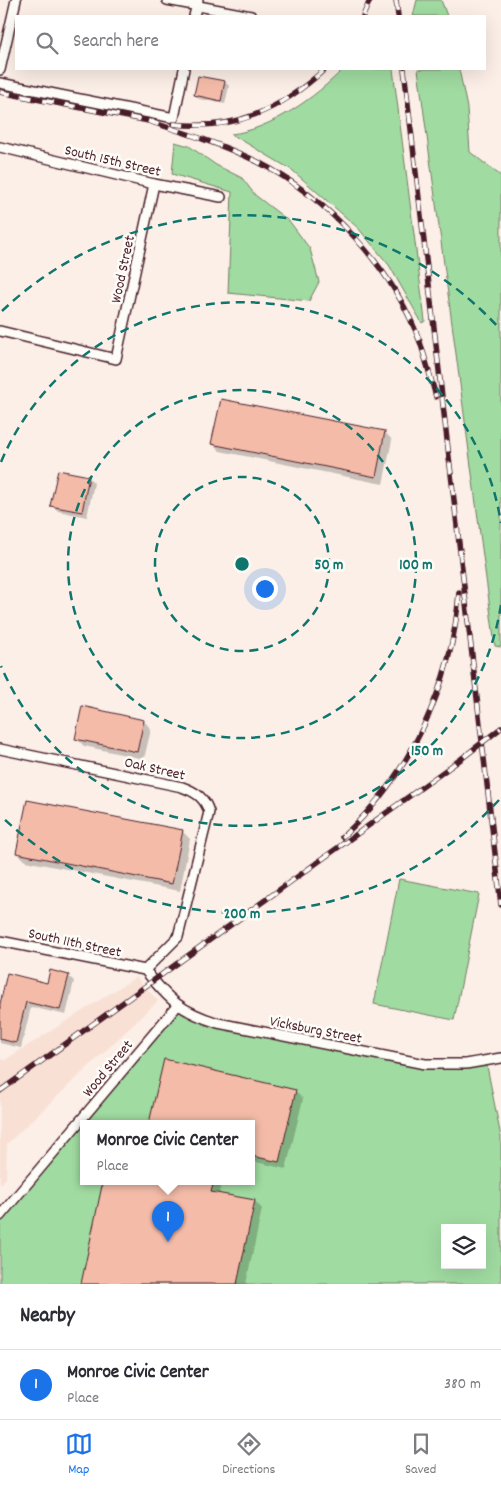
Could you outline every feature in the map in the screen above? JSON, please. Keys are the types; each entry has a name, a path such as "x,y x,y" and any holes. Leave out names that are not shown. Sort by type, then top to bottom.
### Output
{"street":[{"path":"0,70 16,0"},
{"path":"167,0 196,8 244,15"},
{"path":"0,83 174,118 184,70"},
{"name":"South 15th Street","path":"0,147 154,184 221,197"},
{"name":"Wood Street","path":"0,331 116,359 154,184"},
{"name":"Oak Street","path":"0,749 182,787 195,792 206,802 209,812 178,937 145,970"},
{"name":"South 11th Street","path":"0,940 145,970"},
{"name":"Vicksburg Street","path":"145,970 177,1006 194,1015 218,1023 425,1064 466,1064 501,1058"},
{"name":"Wood Street","path":"81,1120 177,1006"},
{"name":"Wood Street","path":"0,1216 80,1121"}],"shaded area":[{"path":"136,977 158,1001 7,1144 6,1178 0,1185 0,1059 5,1060"}],"green space":[{"path":"417,0 441,0 447,15 413,15"},
{"path":"342,70 393,70 425,321 422,323 389,265 358,228 292,170 231,134 261,126 276,119 306,101"},
{"path":"418,70 459,70 467,108 470,152 501,176 501,647 495,646"},
{"path":"175,142 189,146 216,165 242,178 255,195 290,222 310,249 319,282 309,301 228,293 232,192 172,174"},
{"path":"399,879 479,894 454,1020 374,1004"},
{"path":"177,1006 194,1015 425,1064 486,1061 501,1137 501,1284 0,1284 0,1216 80,1121 80,1185 255,1185 255,1120 81,1120"}],"building":[{"path":"198,76 225,81 221,101 194,95"},
{"path":"221,399 385,431 376,477 211,444"},
{"path":"58,470 89,476 82,512 50,506"},
{"path":"82,706 144,720 137,752 75,739"},
{"path":"27,800 183,830 172,884 16,853"},
{"path":"50,970 69,975 60,1010 26,1002 16,1043 0,1039 0,1004 7,973 47,983"},
{"path":"164,1059 296,1090 279,1162 255,1157 255,1120 150,1120"},
{"path":"102,1185 213,1185 211,1192 255,1200 237,1284 81,1284"}],"railway":[{"path":"363,15 370,0"},
{"path":"396,0 398,15"},
{"path":"173,124 217,124 255,114 291,96 324,70"},
{"path":"404,70 501,905"},
{"path":"0,92 154,122"},
{"path":"148,121 218,145 258,162 284,177 333,215 375,262 408,314 420,342 436,397"},
{"path":"342,837 366,813 388,786 424,726 448,660 459,592"},
{"path":"0,1091 461,759 501,728"}],"place":[{"name":"Monroe Civic Center","path":"168,1242"}]}
